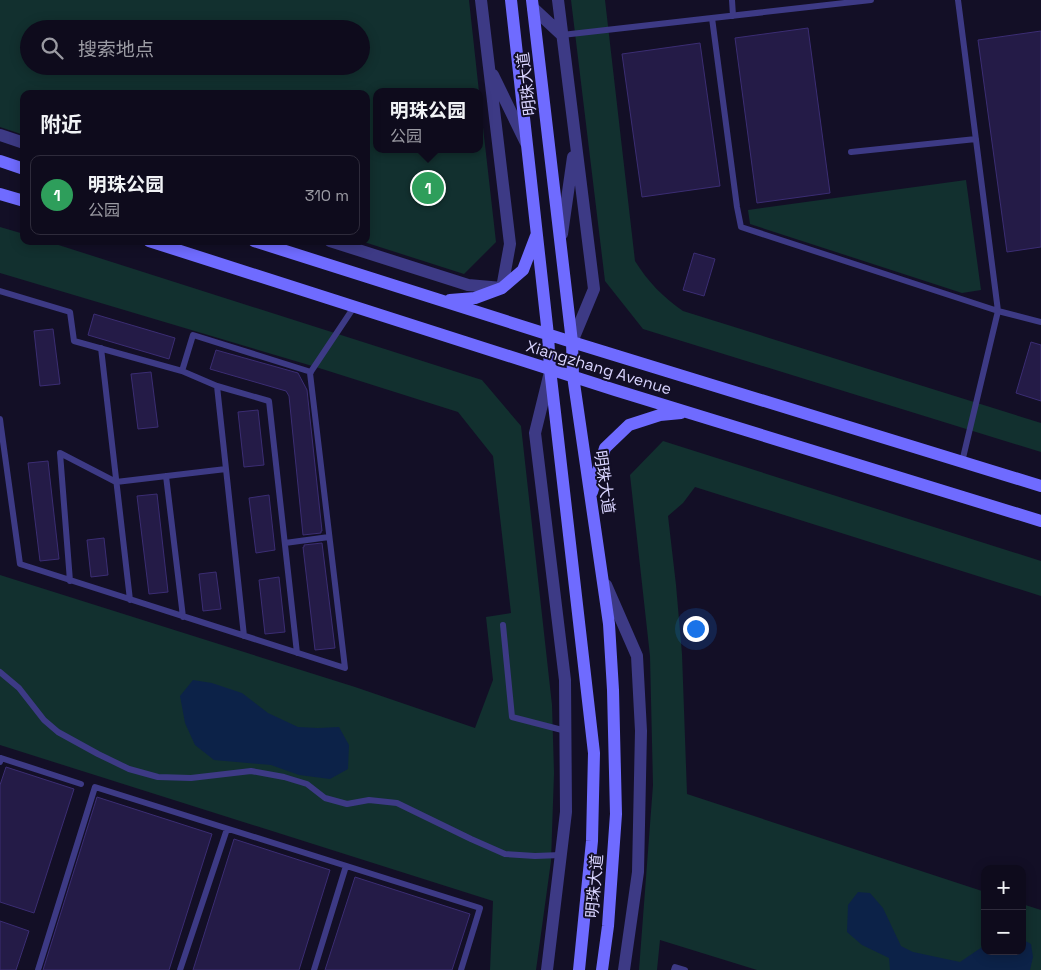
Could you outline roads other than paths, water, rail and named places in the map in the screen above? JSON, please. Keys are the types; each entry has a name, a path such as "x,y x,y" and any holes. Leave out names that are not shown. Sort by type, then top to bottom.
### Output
{"main road":[{"name":"明珠大道","path":"511,0 548,335 550,369 594,753 592,841 579,970"},
{"name":"明珠大道","path":"533,4 572,342 573,376 609,624 616,814 608,926 602,970"},
{"path":"0,162 20,168"},
{"path":"0,194 20,200"},
{"path":"442,300 475,298 502,288 523,270 537,234"},
{"name":"Xiangzhang Avenue","path":"161,245 550,369 1041,521"},
{"name":"Xiangzhang Avenue","path":"267,245 548,335 1041,486"},
{"path":"591,496 605,448 628,425 660,415 689,412"}],"street":[{"path":"343,245 468,285 502,288 510,244 482,0"},
{"path":"558,0 594,289 572,342"},
{"path":"533,4 562,35"},
{"path":"489,66 527,144"},
{"path":"0,135 20,142"},
{"path":"560,241 575,139"},
{"path":"547,970 566,812 565,680 535,433 550,369"},
{"path":"602,578 637,656 641,731 638,872 624,970"}],"lane":[{"path":"732,0 733,16"},
{"path":"562,35 871,0"},
{"path":"958,0 998,311 962,462"},
{"path":"712,18 741,227 998,311 1041,322"},
{"path":"852,152 976,139"},
{"path":"0,291 70,312 74,341 182,371 217,386 269,402 297,653"},
{"path":"0,418 20,564 345,668 310,374 354,307"},
{"path":"182,371 193,335 311,372"},
{"path":"101,348 130,600"},
{"path":"217,386 244,636"},
{"path":"70,581 60,453 116,482 226,469"},
{"path":"166,476 183,617"},
{"path":"285,543 330,537"},
{"path":"503,625 512,717 566,731"},
{"path":"0,672 19,688 44,720 58,732 98,754 129,768 158,777 191,778 251,771 284,777 307,784 325,798 347,804 369,800 398,803 505,854 561,855"},
{"path":"0,762 1,758 81,784"},
{"path":"38,970 95,787 480,908 461,970"},
{"path":"180,970 228,829"},
{"path":"314,970 346,866"},
{"path":"674,970 675,967 685,970"}],"water":[{"path":"193,680 212,683 242,693 268,713 298,727 339,727 349,745 348,769 330,779 299,775 271,765 214,760 195,745 185,723 180,696"},
{"path":"858,892 870,893 883,908 901,946 913,952 960,962 981,948 981,955 1026,955 1026,941 1031,944 1033,957 1030,970 890,970 889,958 862,945 847,932 848,905"}],"place":[{"name":"明珠公园","path":"428,188"}]}
